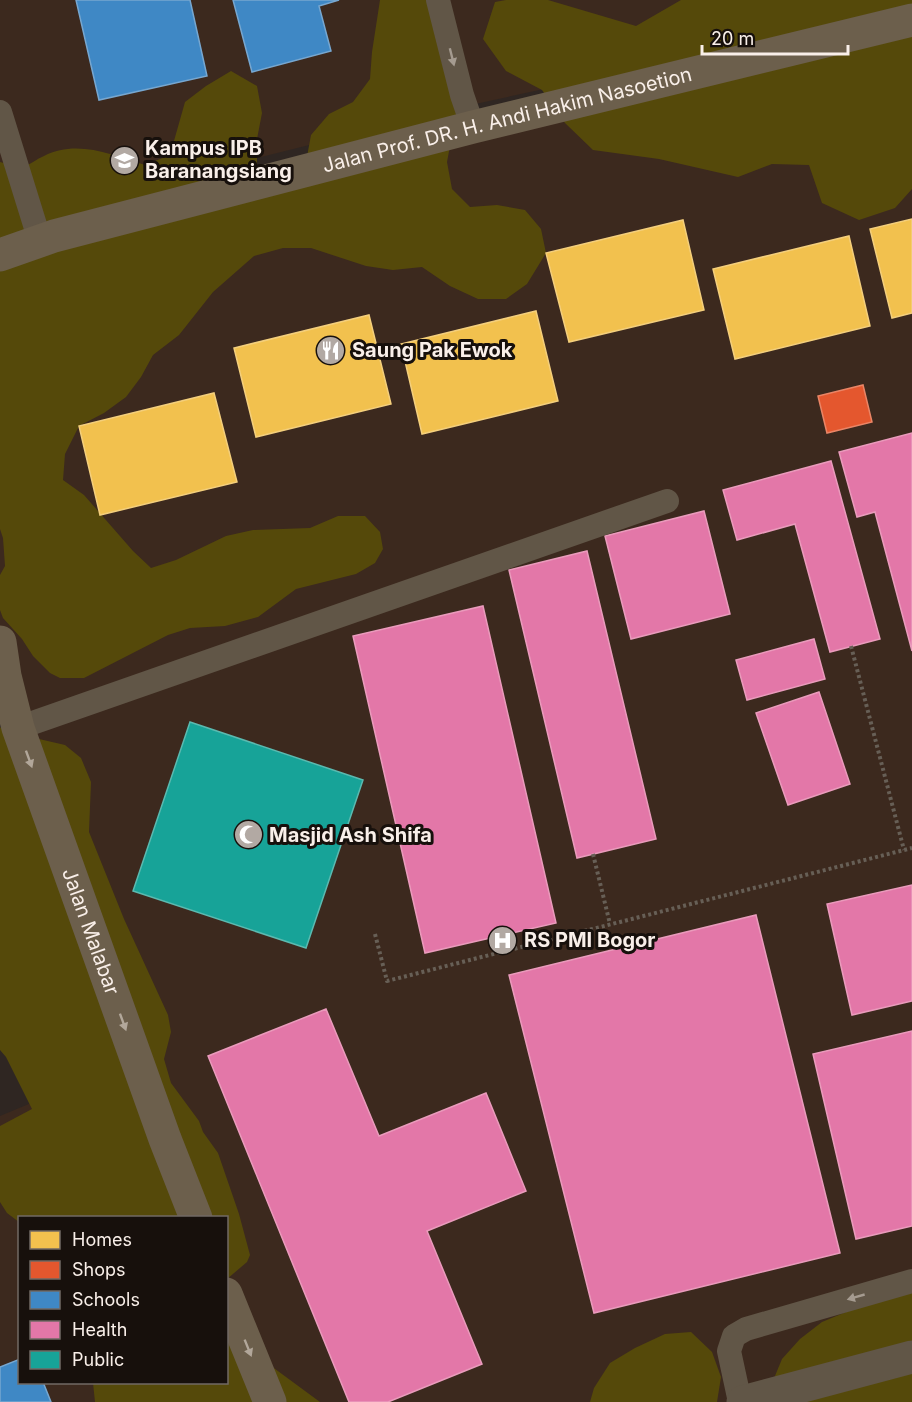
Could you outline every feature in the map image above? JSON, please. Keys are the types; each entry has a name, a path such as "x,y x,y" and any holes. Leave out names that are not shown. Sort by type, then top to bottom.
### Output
{"street":[{"name":"Jalan Prof. DR. H. Andi Hakim Nasoetion","path":"0,255 40,241 473,127 912,20"},
{"name":"Jalan Malabar","path":"0,642 3,677 18,728 161,1128 195,1216"},
{"path":"228,1299 270,1402"},
{"path":"741,1402 912,1357"}],"lane":[{"path":"438,0 462,96 473,127"},
{"path":"0,112 40,241"},
{"path":"18,728 667,501"},
{"path":"741,1402 729,1351 734,1336 746,1329 912,1281"}],"path":[{"path":"851,646 904,850"},
{"path":"375,934 387,981 912,848"},
{"path":"593,854 610,924"}],"shaded area":[{"name":"Kampus IPB Baranangsiang","path":"0,0 912,0 912,9 466,106 0,222"},
{"path":"380,0 430,0 444,35 441,60 457,109 447,162 452,189 470,207 497,205 525,210 541,229 546,253 527,284 506,299 478,299 450,286 422,267 393,270 366,266 311,248 283,248 254,256 213,292 179,335 153,355 141,377 126,397 104,413 79,426 65,454 63,480 84,495 151,568 176,560 226,536 253,530 310,528 338,516 365,516 380,532 383,549 375,563 356,574 296,589 258,617 225,626 190,628 168,635 84,678 60,678 50,673 33,656 22,639 3,618 0,610 0,575 5,566 0,529 0,162 23,168 57,151 82,149 108,153 145,165 170,155 185,102 231,71 257,86 262,113 257,139 257,166 282,177 306,162 311,135 329,114 353,102 370,79"},
{"path":"548,0 636,26 681,0 912,0 912,189 895,208 859,220 822,203 809,165 772,164 738,177 659,159 593,150 565,123 542,90 506,71 483,39 495,2"},
{"name":"RS PMI Bogor","path":"912,30 912,1355 743,1402 270,1402 228,1297 228,1216 196,1216 0,639 0,255"},
{"path":"0,727 14,741 39,739 65,745 81,758 91,782 89,832 124,919 168,1015 171,1032 164,1059 171,1083 199,1121 203,1132 218,1153 250,1255 247,1262 228,1278 228,1216 18,1216 18,1221 7,1213 0,1202 0,1126 32,1109 6,1057 0,1050"},
{"path":"36,1101 20,1216 18,1216 18,1384 143,1384 150,1402 0,1402 0,1116"},
{"path":"912,1292 912,1402 769,1402 770,1388 782,1359 800,1339 822,1322 875,1300"},
{"path":"228,1313 267,1363 320,1402 95,1402 93,1384 228,1384"},
{"path":"691,1332 712,1352 721,1377 717,1402 590,1402 594,1388 610,1363 665,1334"}],"building: Homes":[{"path":"912,219 912,313 892,318 870,229"},
{"path":"683,220 704,310 569,342 546,253"},
{"path":"849,236 870,326 735,359 713,269"},
{"path":"536,311 558,401 422,434 401,344"},
{"path":"369,315 391,404 256,437 234,348"},
{"path":"214,393 237,482 100,515 79,426"}],"building: Shops":[{"path":"863,385 872,422 827,433 818,396"}],"building: Schools":[{"path":"76,0 190,0 207,76 99,100"},
{"path":"233,0 339,0 319,6 331,51 252,72"},
{"path":"18,1360 18,1384 44,1384 51,1402 0,1402 0,1367"}],"building: Health":[{"path":"912,433 912,651 875,512 857,517 839,452"},
{"path":"831,461 880,639 830,652 795,524 737,540 723,490"},
{"path":"704,511 730,614 631,639 605,536"},
{"path":"587,551 656,839 577,858 509,570"},
{"path":"483,606 556,923 425,953 353,636"},
{"path":"814,639 825,679 747,700 736,660"},
{"path":"819,692 850,784 788,805 756,713"},
{"path":"912,885 912,1001 852,1015 827,904"},
{"name":"RS PMI Bogor","path":"756,915 840,1253 594,1313 509,975"},
{"path":"326,1009 379,1136 486,1093 526,1191 427,1231 482,1364 388,1402 349,1402 208,1056"},
{"path":"912,1031 912,1226 856,1239 813,1054"}],"building: Public":[{"name":"Masjid Ash Shifa","path":"190,722 363,780 306,948 133,891"}],"place":[{"name":"Kampus IPB Baranangsiang","path":"124,160"},
{"name":"Saung Pak Ewok","path":"331,350"},
{"name":"Masjid Ash Shifa","path":"248,835"},
{"name":"RS PMI Bogor","path":"503,940"}]}
